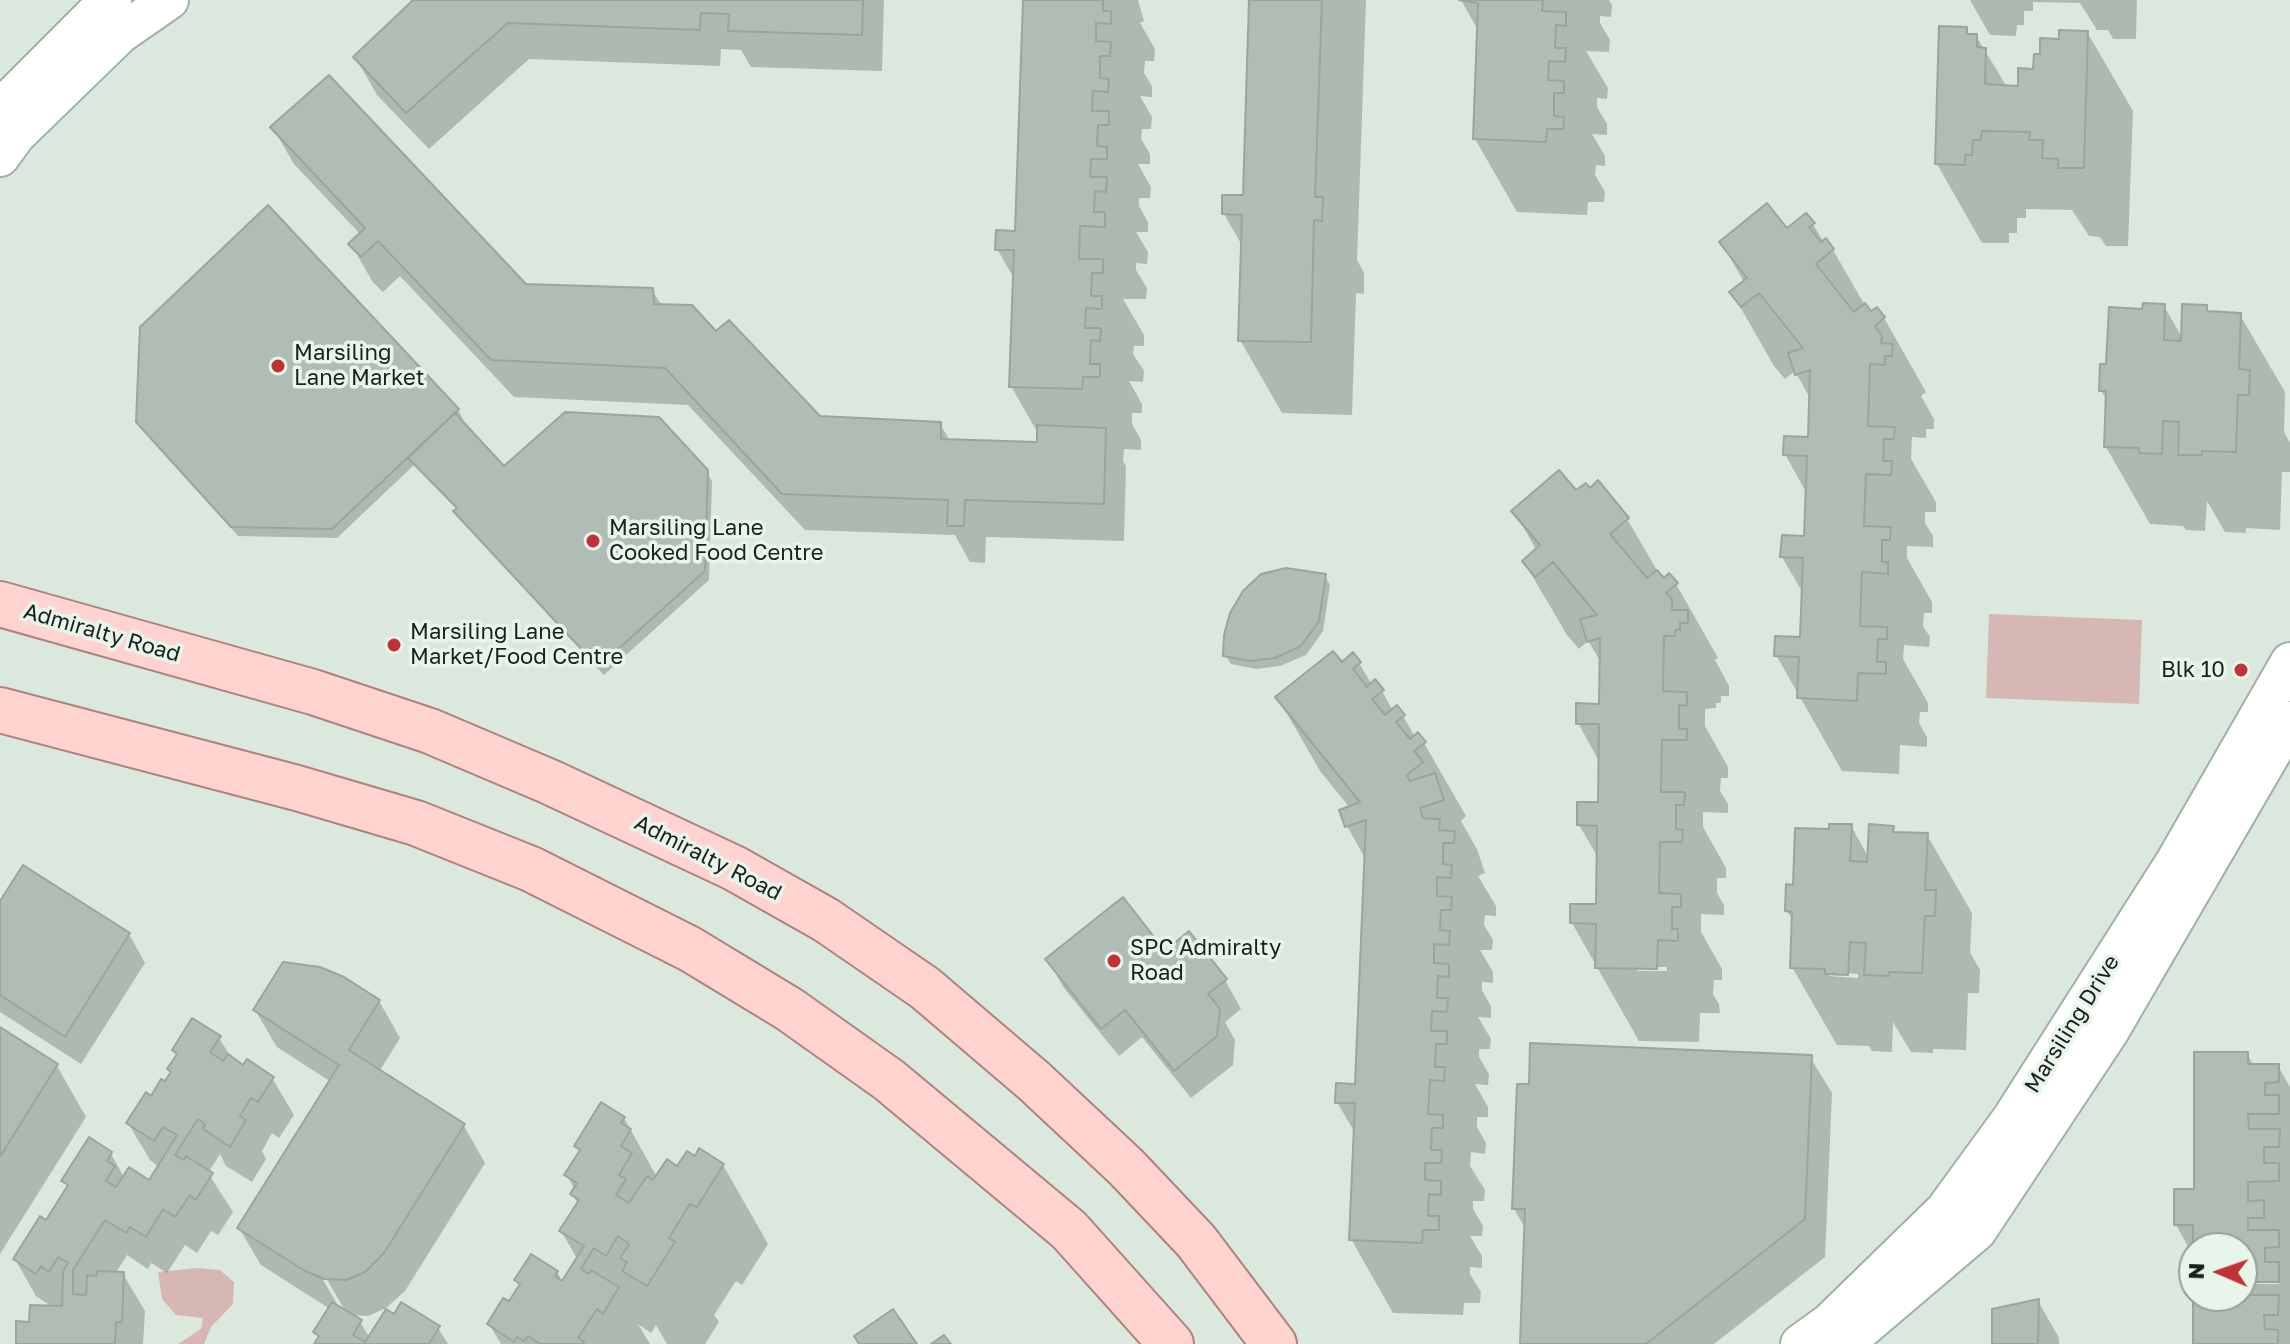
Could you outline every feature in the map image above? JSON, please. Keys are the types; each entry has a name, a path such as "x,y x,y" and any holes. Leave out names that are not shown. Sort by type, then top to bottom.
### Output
{"main road":[{"name":"Admiralty Road","path":"0,604 313,692 430,731 550,782 734,868 813,912 925,988 1034,1081 1126,1167 1196,1241 1274,1344"},
{"path":"0,710 297,788 416,823 531,869 690,949 789,1009 889,1080 1069,1230 1171,1344"}],"street":[{"path":"0,109 106,11 169,0"},
{"path":"0,157 106,11"},
{"name":"Marsiling Drive","path":"1800,1344 1829,1323 1945,1210 2012,1118 2175,862 2290,662"},
{"name":"Marsiling Drive","path":"1844,1344 1977,1231 2109,1032 2290,721"}],"shaded area":[{"path":"1989,614 2142,620 2139,704 1986,698"},
{"path":"197,1268 220,1270 234,1282 233,1304 211,1327 204,1344 178,1344 201,1329 203,1318 176,1315 162,1299 158,1272"}],"building":[{"path":"413,0 863,0 862,35 728,31 729,14 701,13 700,30 508,23 406,113 353,57"},
{"path":"1023,0 1103,0 1103,11 1111,11 1111,24 1096,23 1096,41 1111,42 1110,56 1100,56 1100,78 1109,79 1108,92 1093,91 1092,111 1109,111 1109,125 1098,125 1097,146 1107,147 1107,159 1091,159 1090,177 1107,177 1106,192 1095,191 1094,212 1105,212 1105,227 1080,226 1079,259 1103,259 1103,273 1092,273 1091,296 1102,296 1102,309 1086,308 1085,328 1101,328 1100,341 1091,340 1090,364 1100,364 1100,377 1083,377 1082,389 1009,387 1014,250 995,250 996,230 1015,231"},
{"path":"1249,0 1322,0 1315,197 1323,197 1322,221 1314,220 1311,342 1238,341 1242,215 1222,214 1222,195 1243,195"},
{"path":"1459,0 1543,0 1542,11 1566,12 1566,26 1556,25 1555,48 1566,48 1565,62 1549,61 1548,80 1564,81 1564,93 1554,93 1554,116 1564,117 1563,129 1547,129 1546,142 1473,139 1478,3"},
{"path":"1939,26 1967,27 1967,34 1977,34 1977,47 1986,48 1985,84 2018,86 2018,68 2033,69 2034,54 2040,54 2040,38 2059,39 2059,30 2088,31 2084,168 2058,168 2058,159 2042,158 2043,140 2029,140 2030,132 1982,131 1981,140 1973,140 1972,155 1965,155 1965,165 1935,164"},
{"path":"329,75 526,284 653,288 654,304 692,305 716,331 729,320 820,416 941,422 941,439 1037,442 1037,425 1106,428 1104,504 965,500 964,526 947,526 948,500 782,494 665,368 491,360 378,241 361,257 348,244 365,228 270,127"},
{"path":"1767,203 1787,228 1806,213 1815,223 1809,227 1821,242 1826,238 1834,249 1816,264 1854,312 1865,303 1871,311 1877,307 1885,317 1875,326 1882,336 1881,343 1893,344 1892,356 1885,356 1885,365 1870,364 1868,426 1895,427 1894,439 1884,439 1883,461 1892,461 1891,475 1866,474 1864,526 1891,527 1890,540 1882,540 1882,562 1888,562 1888,574 1862,572 1860,626 1887,627 1887,639 1878,639 1877,662 1886,662 1886,674 1858,673 1857,701 1797,698 1799,657 1774,656 1775,636 1800,637 1803,558 1780,557 1782,535 1804,536 1807,456 1783,455 1784,436 1808,437 1810,370 1795,375 1788,353 1803,348 1759,293 1741,307 1729,292 1747,278 1719,242"},
{"name":"Marsiling Lane Market","path":"268,205 459,409 332,529 231,527 136,422 140,327"},
{"path":"2143,303 2165,304 2164,340 2181,341 2182,304 2207,305 2207,311 2241,313 2239,369 2250,370 2249,395 2238,395 2236,452 2202,451 2202,455 2178,455 2179,422 2163,421 2162,454 2139,453 2139,448 2104,447 2106,391 2099,391 2100,364 2106,364 2109,307 2142,309"},
{"name":"Marsiling Lane Cooked Food Centre","path":"565,412 659,417 708,470 705,571 598,667 453,511 457,508 408,458 455,413 504,466"},
{"path":"1559,470 1576,490 1586,483 1590,488 1598,480 1629,518 1610,534 1647,578 1657,570 1664,578 1669,573 1678,583 1666,593 1672,599 1672,610 1688,610 1688,623 1680,623 1680,630 1675,630 1675,636 1664,636 1663,691 1687,692 1687,706 1679,705 1679,729 1687,729 1687,740 1662,740 1661,792 1685,792 1684,805 1676,805 1676,829 1683,830 1682,842 1660,842 1659,893 1681,894 1681,907 1672,907 1672,929 1678,929 1678,941 1658,940 1657,969 1595,968 1596,924 1570,923 1570,904 1596,904 1597,826 1577,825 1577,802 1598,802 1599,724 1576,724 1576,703 1599,704 1600,638 1587,642 1580,619 1597,615 1553,562 1535,577 1522,561 1540,545 1511,511"},
{"path":"1286,568 1326,574 1319,621 1301,646 1275,658 1250,661 1223,656 1230,613 1243,591 1261,574"},
{"path":"1333,651 1342,662 1353,652 1361,662 1353,669 1367,687 1375,679 1384,690 1372,699 1385,715 1397,705 1405,715 1396,722 1410,739 1418,732 1426,742 1414,751 1423,762 1407,775 1410,781 1435,773 1444,800 1420,808 1423,818 1440,819 1439,830 1455,831 1454,843 1443,843 1443,864 1452,865 1451,878 1437,877 1437,896 1452,897 1451,910 1441,910 1440,930 1450,931 1449,945 1434,944 1434,963 1449,964 1449,977 1438,976 1437,998 1448,998 1447,1012 1432,1011 1431,1031 1447,1031 1447,1044 1436,1044 1435,1067 1445,1067 1444,1081 1430,1080 1428,1114 1443,1115 1443,1128 1432,1128 1431,1150 1442,1150 1441,1163 1425,1163 1425,1180 1441,1181 1441,1195 1429,1194 1428,1216 1439,1216 1439,1230 1423,1230 1422,1243 1349,1240 1355,1103 1335,1103 1336,1083 1355,1084 1366,820 1345,827 1339,810 1360,802 1275,697"},
{"path":"1829,824 1852,824 1850,861 1867,862 1869,824 1894,826 1893,832 1928,833 1925,890 1936,890 1935,916 1925,916 1922,973 1864,975 1866,943 1850,942 1848,975 1825,974 1825,969 1790,968 1792,912 1785,911 1786,884 1793,885 1795,828 1829,829"},
{"path":"23,865 130,933 65,1037 0,995 0,901"},
{"path":"1123,897 1165,951 1189,931 1227,979 1208,994 1220,1009 1217,1036 1174,1071 1125,1010 1101,1029 1045,959"},
{"path":"283,962 320,967 344,977 380,1000 349,1050 465,1124 384,1253 365,1272 346,1280 324,1279 305,1271 237,1228 339,1065 253,1010"},
{"path":"192,1018 221,1036 210,1052 223,1061 228,1054 243,1065 247,1059 274,1077 258,1102 251,1098 240,1116 246,1120 230,1147 203,1129 205,1124 198,1119 175,1155 184,1160 186,1156 213,1173 196,1200 190,1195 175,1217 163,1209 146,1237 130,1227 126,1233 105,1220 73,1270 73,1294 86,1295 87,1275 96,1276 97,1271 124,1272 122,1322 116,1322 115,1344 16,1344 16,1321 29,1322 30,1305 62,1306 63,1271 68,1263 58,1257 49,1272 41,1266 36,1274 13,1259 40,1216 46,1220 68,1185 61,1181 89,1137 112,1152 107,1161 115,1166 106,1181 116,1187 129,1167 149,1180 177,1135 163,1127 154,1141 126,1123 146,1092 151,1096 161,1079 165,1081 171,1072 167,1069 177,1054 172,1050"},
{"path":"0,1027 58,1064 0,1157"},
{"path":"1530,1043 1812,1055 1805,1219 1646,1344 1520,1344 1525,1209 1512,1209 1517,1084 1529,1084"},
{"path":"2194,1052 2248,1052 2248,1064 2279,1064 2279,1082 2265,1083 2265,1095 2279,1095 2279,1114 2248,1114 2249,1129 2280,1129 2279,1147 2264,1147 2264,1163 2279,1163 2279,1181 2248,1182 2248,1201 2264,1200 2264,1218 2248,1218 2248,1230 2279,1230 2279,1247 2265,1248 2265,1262 2279,1262 2279,1282 2258,1282 2258,1232 2193,1232 2193,1225 2174,1225 2174,1189 2194,1189"},
{"path":"601,1102 625,1117 621,1123 631,1129 621,1146 632,1153 619,1175 626,1179 616,1195 629,1203 647,1176 653,1180 667,1159 677,1166 687,1151 695,1156 699,1148 724,1164 697,1207 690,1204 669,1238 675,1242 647,1286 622,1271 627,1262 620,1258 629,1244 618,1236 606,1256 594,1248 581,1269 589,1274 591,1270 619,1287 603,1314 597,1309 578,1338 583,1344 540,1344 528,1336 524,1341 517,1337 514,1342 487,1324 503,1298 509,1301 520,1284 514,1280 531,1254 558,1271 555,1276 562,1281 584,1246 559,1231 579,1200 570,1194 577,1183 564,1175 580,1150 574,1146"},
{"path":"2258,1295 2279,1295 2278,1315 2264,1315 2265,1329 2278,1330 2278,1344 2193,1344 2193,1312 2258,1312"},
{"path":"2039,1299 2038,1344 1992,1344 1992,1309"},
{"path":"332,1302 362,1320 353,1335 365,1342 386,1309 394,1314 401,1302 440,1326 429,1344 314,1344 319,1336 313,1332"},
{"path":"893,1309 917,1344 859,1344 854,1336"},
{"path":"944,1335 951,1344 931,1344"}],"place":[{"name":"Marsiling Lane Market","path":"278,366"},
{"name":"Marsiling Lane Cooked Food Centre","path":"593,541"},
{"name":"Marsiling Lane Market/Food Centre","path":"394,645"},
{"name":"Blk 10","path":"2241,670"},
{"name":"SPC Admiralty Road","path":"1114,961"}]}
